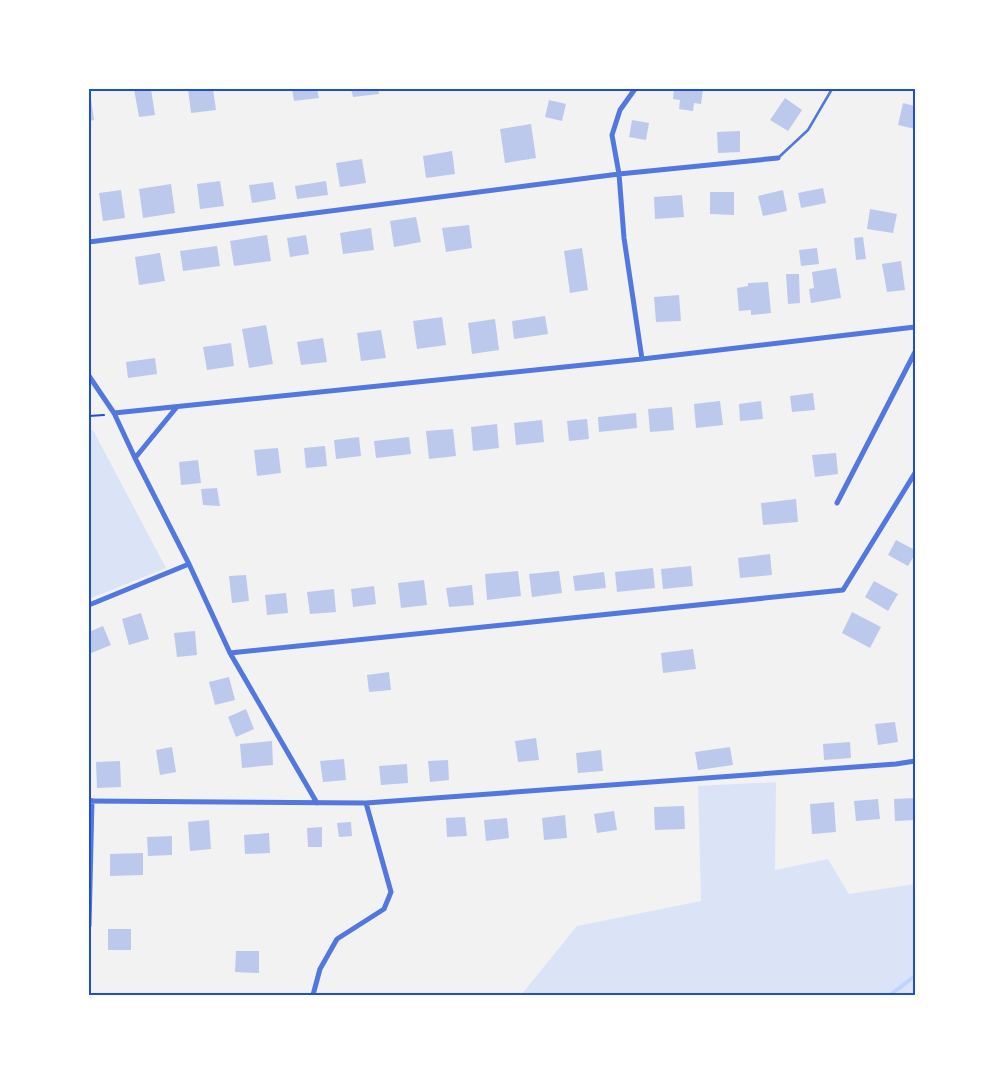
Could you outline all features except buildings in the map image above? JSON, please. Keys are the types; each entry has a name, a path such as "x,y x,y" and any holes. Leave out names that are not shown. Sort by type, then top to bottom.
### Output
{"street":[{"path":"635,89 620,110 612,135 620,174 624,238 642,358"},
{"path":"89,242 620,174 778,158"},
{"path":"114,413 642,358 915,326"},
{"path":"837,503 915,352"},
{"path":"89,376 114,413 189,564 230,653 317,803"},
{"path":"135,458 176,408"},
{"path":"230,653 843,590 915,473"},
{"path":"89,604 189,564"},
{"path":"89,926 91,801 366,803 896,764 915,761"},
{"path":"314,995 320,969 337,939 384,909 391,892 366,803"}],"lane":[{"path":"778,158 808,130 832,89"}],"path":[{"path":"89,416 114,413"}],"shaded area":[{"path":"93,430 166,568 89,599 89,431"},
{"path":"776,782 775,870 828,859 849,894 915,884 915,995 521,995 577,926 701,901 698,786"}],"waterway":[{"path":"890,995 915,976"}]}
